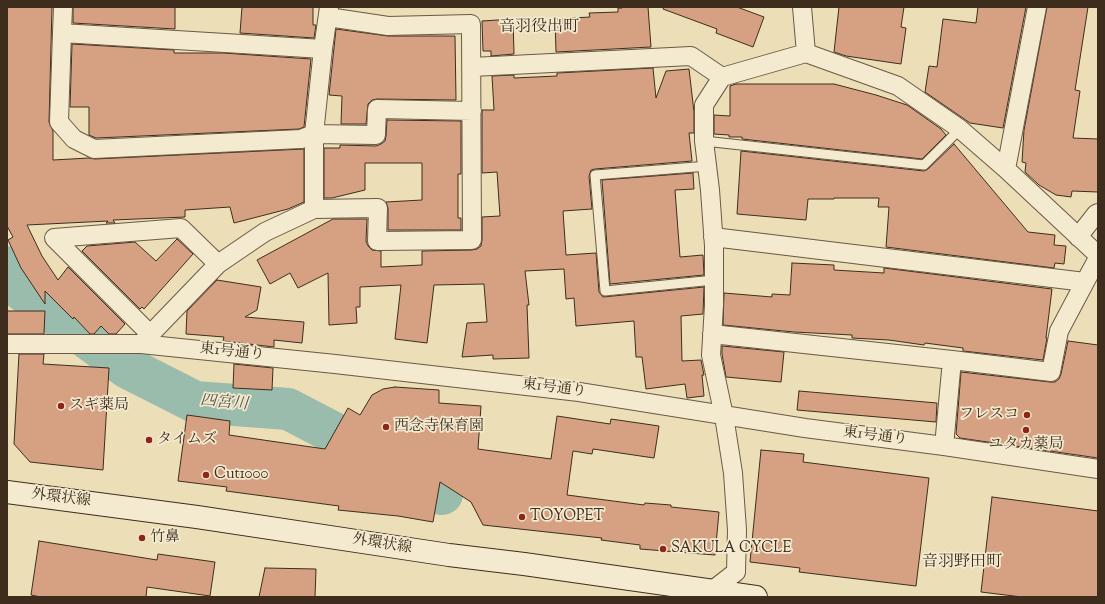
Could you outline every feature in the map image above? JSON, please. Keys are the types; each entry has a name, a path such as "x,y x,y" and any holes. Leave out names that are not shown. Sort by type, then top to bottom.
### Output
{"street":[{"path":"63,7 59,122 74,139 94,149 301,139 314,134 376,135 377,109 472,111"},
{"path":"802,7 806,53"},
{"path":"1006,169 1037,7"},
{"path":"218,264 181,228 54,238 145,339 218,264 265,232 314,209 378,208 377,241 472,240 471,24 388,26 328,12 314,134 314,209"},
{"path":"62,33 323,49"},
{"path":"707,594 736,572 737,530 733,473 724,416 711,355 714,280 713,237 708,166 704,141 704,105 722,77 806,53 898,86 960,129 1006,169 1098,255"},
{"path":"472,67 691,56 722,77"},
{"path":"1078,237 1096,214 1098,214"},
{"path":"713,237 1085,282"},
{"path":"712,334 1051,372 1059,330 1098,258"},
{"name":"東1号通り","path":"7,344 145,339 219,351 579,392 724,416 1098,469"},
{"path":"944,446 952,360"},
{"name":"外環状線","path":"7,492 189,516 449,555 531,565 707,594 756,597"}],"lane":[{"path":"704,141 924,165 960,129"},
{"path":"708,166 595,174 605,291 714,280"}],"building":[{"path":"7,7 52,7 49,122 53,131 53,160 304,149 304,202 288,209 234,223 230,207 185,210 185,217 113,220 115,223 106,223 108,221 27,225 42,256 58,280 68,267 125,324 116,334 109,334 101,326 94,334 90,334 74,317 73,319 45,291 45,304 21,268 8,240 13,237 7,226"},
{"path":"73,7 175,7 175,29 73,23"},
{"path":"242,7 313,7 313,25 316,25 314,38 240,33"},
{"path":"648,7 651,47 556,52 555,19 590,17 589,13 618,12 618,8"},
{"path":"664,7 737,7 764,17 753,47 716,33 717,29 663,9"},
{"path":"839,7 904,7 901,27 906,28 901,64 846,56 834,52"},
{"path":"978,7 1026,7 1003,128 970,123 925,92 929,66 937,67 943,19 976,23"},
{"path":"1047,7 1088,7 1075,90 1080,91 1073,138 1098,139 1098,192 1072,191 1071,197 1056,195 1039,185 1025,172 1026,163 1022,162 1024,130"},
{"path":"513,19 514,54 491,56 491,51 483,51 482,21"},
{"path":"336,29 388,36 455,36 456,100 372,100 368,104 366,124 341,124 342,96 329,95"},
{"path":"72,44 174,50 174,53 223,53 311,59 304,127 299,129 96,138 89,135 89,107 70,107"},
{"path":"653,68 656,98 666,71 689,69 694,112 694,133 689,133 692,161 591,170 589,176 592,209 563,211 566,255 596,253 599,292 603,297 704,287 703,314 681,316 682,361 701,360 704,375 702,375 704,396 687,398 685,384 646,389 642,357 636,357 634,321 576,326 574,298 566,299 564,269 525,271 529,305 527,305 529,358 493,359 493,355 462,357 467,323 487,322 484,284 434,285 427,343 395,339 401,285 360,287 360,307 356,307 357,323 329,325 328,273 298,288 290,273 270,284 257,260 333,219 367,219 366,241 372,250 381,251 381,267 422,265 422,251 477,249 481,246 482,240 482,217 500,216 497,172 482,173 482,110 494,110 492,76 514,75 514,78 557,76 557,73"},
{"path":"736,84 834,84 907,105 941,129 946,135 922,159 742,139 742,137 729,137 729,135 714,134 714,115 730,116 730,86"},
{"path":"387,120 461,121 461,174 458,174 458,218 461,218 461,230 388,230 388,208 386,202 422,200 422,163 365,163 365,190 332,198 324,198 324,148 340,148 340,145 376,146 381,144 385,141"},
{"path":"954,144 1028,232 1055,235 1054,245 1066,246 1064,264 1055,263 1054,268 886,247 889,207 878,207 879,198 808,199 806,220 737,214 741,151 924,171"},
{"path":"693,173 694,189 675,190 680,257 703,255 704,275 610,284 602,180"},
{"path":"177,239 193,254 144,309 142,307 140,309 82,251 87,246 135,242 156,261"},
{"path":"792,263 834,265 834,270 884,273 884,268 1052,289 1047,338 1043,360 963,351 963,348 925,343 924,345 889,340 852,338 852,335 794,332 723,325 724,293 772,297 772,294 790,295"},
{"path":"217,280 261,287 257,310 245,317 304,322 302,343 274,340 274,347 223,341 224,337 186,334 187,311"},
{"path":"7,311 45,311 44,334 7,334"},
{"name":"フレスコ","path":"1068,341 1098,345 1098,458 960,438 956,434 961,372 1055,382 1059,379 1061,374"},
{"path":"722,346 784,352 781,382 726,377"},
{"name":"スギ薬局","path":"19,354 44,354 43,364 109,368 103,470 30,462 14,444"},
{"path":"234,364 273,368 272,390 233,388"},
{"path":"395,387 439,390 439,403 481,406 478,449 551,459 557,416 610,424 611,419 659,426 654,458 593,449 592,454 573,451 567,495 644,505 645,503 671,505 671,507 719,512 715,555 640,549 640,545 601,540 602,538 483,525 471,502 440,482 433,522 398,516 338,510 339,506 226,491 227,487 178,481 187,415 230,421 229,435 325,449 348,408 360,415 372,395 383,389"},
{"path":"799,391 937,403 936,422 797,410"},
{"path":"761,450 804,454 803,462 929,478 916,586 799,572 800,568 750,562"},
{"path":"992,497 1098,511 1098,597 1022,597 981,592"},
{"path":"39,541 157,560 158,554 215,562 210,596 147,587 146,597 41,597 31,595"},
{"path":"265,568 316,569 315,597 259,597"}],"waterway":[{"name":"四宮川","path":"7,267 10,281 128,368 195,402 288,409 407,471 442,494"}],"place":[{"name":"スギ薬局","path":"61,406"},
{"name":"フレスコ","path":"1027,415"},
{"name":"西念寺保育園","path":"386,427"},
{"name":"ユタカ薬局","path":"1026,430"},
{"name":"タイムズ","path":"149,440"},
{"name":"Cut1000","path":"206,475"},
{"name":"TOYOPET","path":"522,517"},
{"name":"竹鼻","path":"142,538"},
{"name":"SAKULA CYCLE","path":"663,549"}],"district":[{"name":"音羽役出町","path":"539,28"},
{"name":"音羽野田町","path":"962,563"}]}
